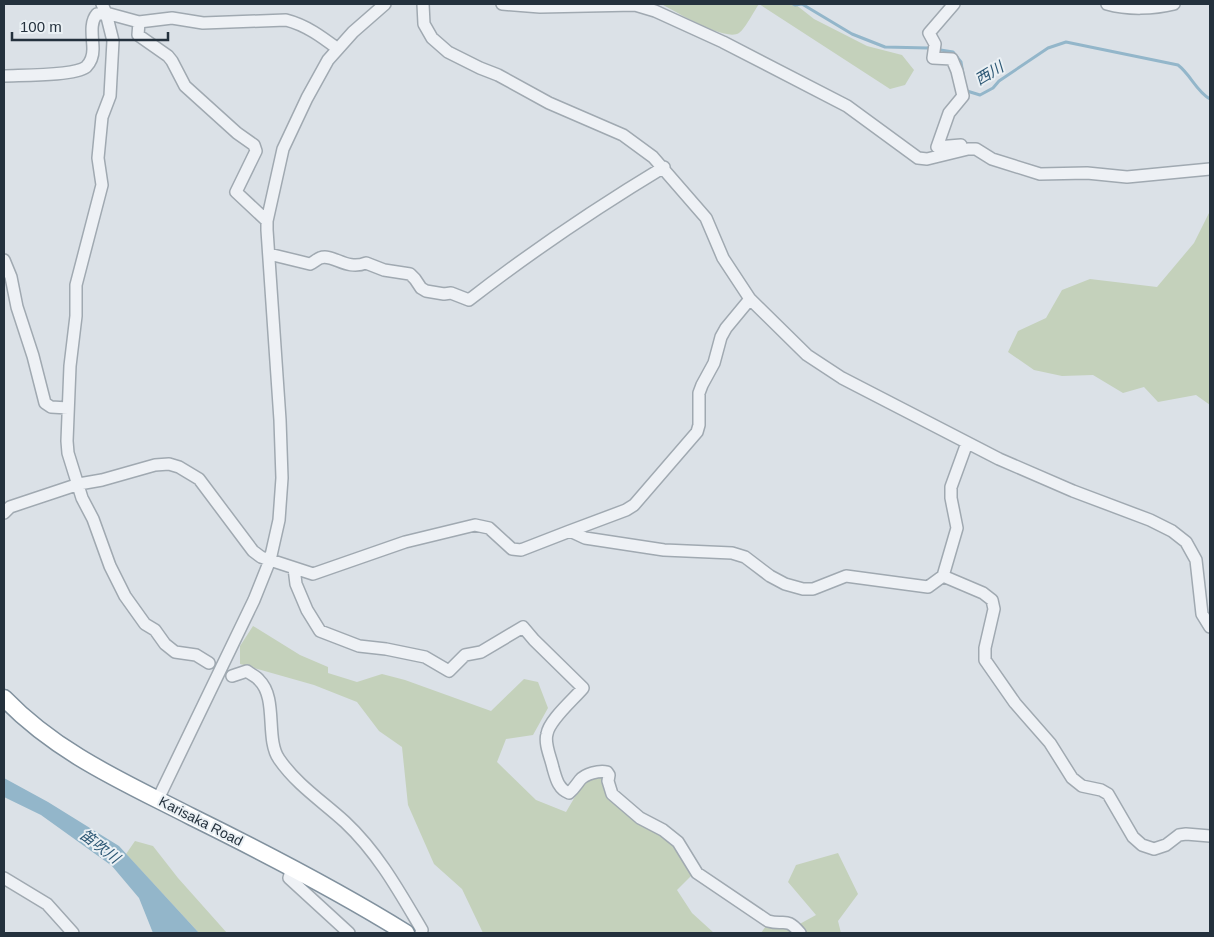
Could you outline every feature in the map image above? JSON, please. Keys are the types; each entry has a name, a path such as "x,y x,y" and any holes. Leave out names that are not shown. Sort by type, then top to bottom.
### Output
{"highway":[{"name":"Karisaka Road","path":"4,698 45,734 79,758 292,867 406,933"}],"street":[{"path":"158,799 254,600 270,560 279,520 282,478 280,420 267,220 283,148 328,60 353,32 385,4"},
{"path":"423,4 424,24 432,38 443,48 549,102 623,135 664,167 706,218 723,258 750,299 807,355 842,378 966,444 1073,491 1150,520 1172,531 1186,542 1196,560 1202,614 1210,627"},
{"path":"502,4 540,7 634,5 655,11 723,42 847,106 862,115 918,158 927,159 968,149 976,149 992,159 1040,174 1087,173 1127,178 1210,169"},
{"path":"954,4 929,34 935,44 933,58 952,59 963,96 949,113 937,147 964,145 968,149"},
{"path":"1108,4 1158,8 1174,4"},
{"path":"104,8 139,22 172,18 203,23 286,20 319,35 338,49"},
{"path":"4,76 52,74 83,68 91,60 93,52 93,19 104,8"},
{"path":"104,8 113,41 110,96 102,117 98,158 102,185 76,285 76,316 70,366 68,453 82,498 93,519 110,566 125,596 146,624 156,630 165,644 175,652 196,655 209,663"},
{"path":"139,22 138,35 168,56 185,86 237,133 254,145 256,151 236,192 267,220"},
{"path":"269,254 310,264 321,257 353,266 366,263 384,270 410,274 421,288 426,291 444,294 451,293 469,300 554,237 664,167"},
{"path":"4,260 11,277 17,307 33,356 45,403 51,407 68,408"},
{"path":"4,513 10,507 79,484 168,464 179,467 199,479 253,551 261,558 314,574 405,542 476,525 489,528 512,549 521,550 626,510 634,505 659,474 694,437 699,425 702,385 714,363 721,337 750,299"},
{"path":"570,531 585,538 664,550 732,553 744,557 770,576 785,584 803,589 813,589 846,576 928,587 943,576 957,528 951,498 951,487 966,444"},
{"path":"294,568 296,584 307,610 320,631 359,646 386,649 424,657 449,671 465,655 481,652 523,627 583,688 554,720 547,732 546,742 556,782 569,793 584,776 602,771 607,772 612,794 640,818 663,830 678,842 697,873 768,921 793,924 800,933"},
{"path":"943,576 983,593 992,600 994,609 985,648 985,660 1015,703 1050,742 1072,778 1082,786 1101,790 1108,794 1133,837 1142,845 1154,848 1166,845 1179,835 1186,834 1210,836"},
{"path":"232,676 246,671 260,680 266,692 273,748 278,758 298,783 345,822 376,856 422,930 421,933"},
{"path":"292,867 289,878 349,933"},
{"path":"4,878 47,904 73,933"}],"green space":[{"path":"661,4 759,4 741,31 732,35 712,30"},
{"path":"759,4 795,4 814,19 867,46 902,55 914,70 905,85 890,89"},
{"path":"1210,211 1210,405 1196,395 1158,402 1144,387 1123,393 1093,375 1062,376 1034,370 1008,352 1018,331 1046,318 1062,290 1090,279 1157,287 1194,243"},
{"path":"253,626 300,655 328,667 328,673 357,682 382,674 405,680 491,711 524,679 538,682 548,708 533,735 506,739 497,762 536,800 566,812 586,778 601,774 606,792 667,837 694,873 677,890 692,913 714,933 483,933 462,889 434,864 408,805 402,747 379,731 357,702 314,685 240,664 240,646"},
{"path":"135,841 153,846 178,878 227,933 199,933 126,854"},
{"path":"838,853 858,894 838,921 841,933 761,933 766,926 796,926 816,915 788,882 796,865"}],"water":[{"name":"笛吹川","path":"4,778 48,802 119,846 199,933 153,933 139,898 112,866 41,815 4,797"}],"waterway":[{"name":"西川","path":"793,4 802,4 852,34 885,47 928,48 953,52 961,62 963,74"},
{"name":"西川","path":"966,87 967,91 980,95 993,88 999,81 1048,48 1066,42 1178,65 1187,73 1201,92 1210,99"}]}
